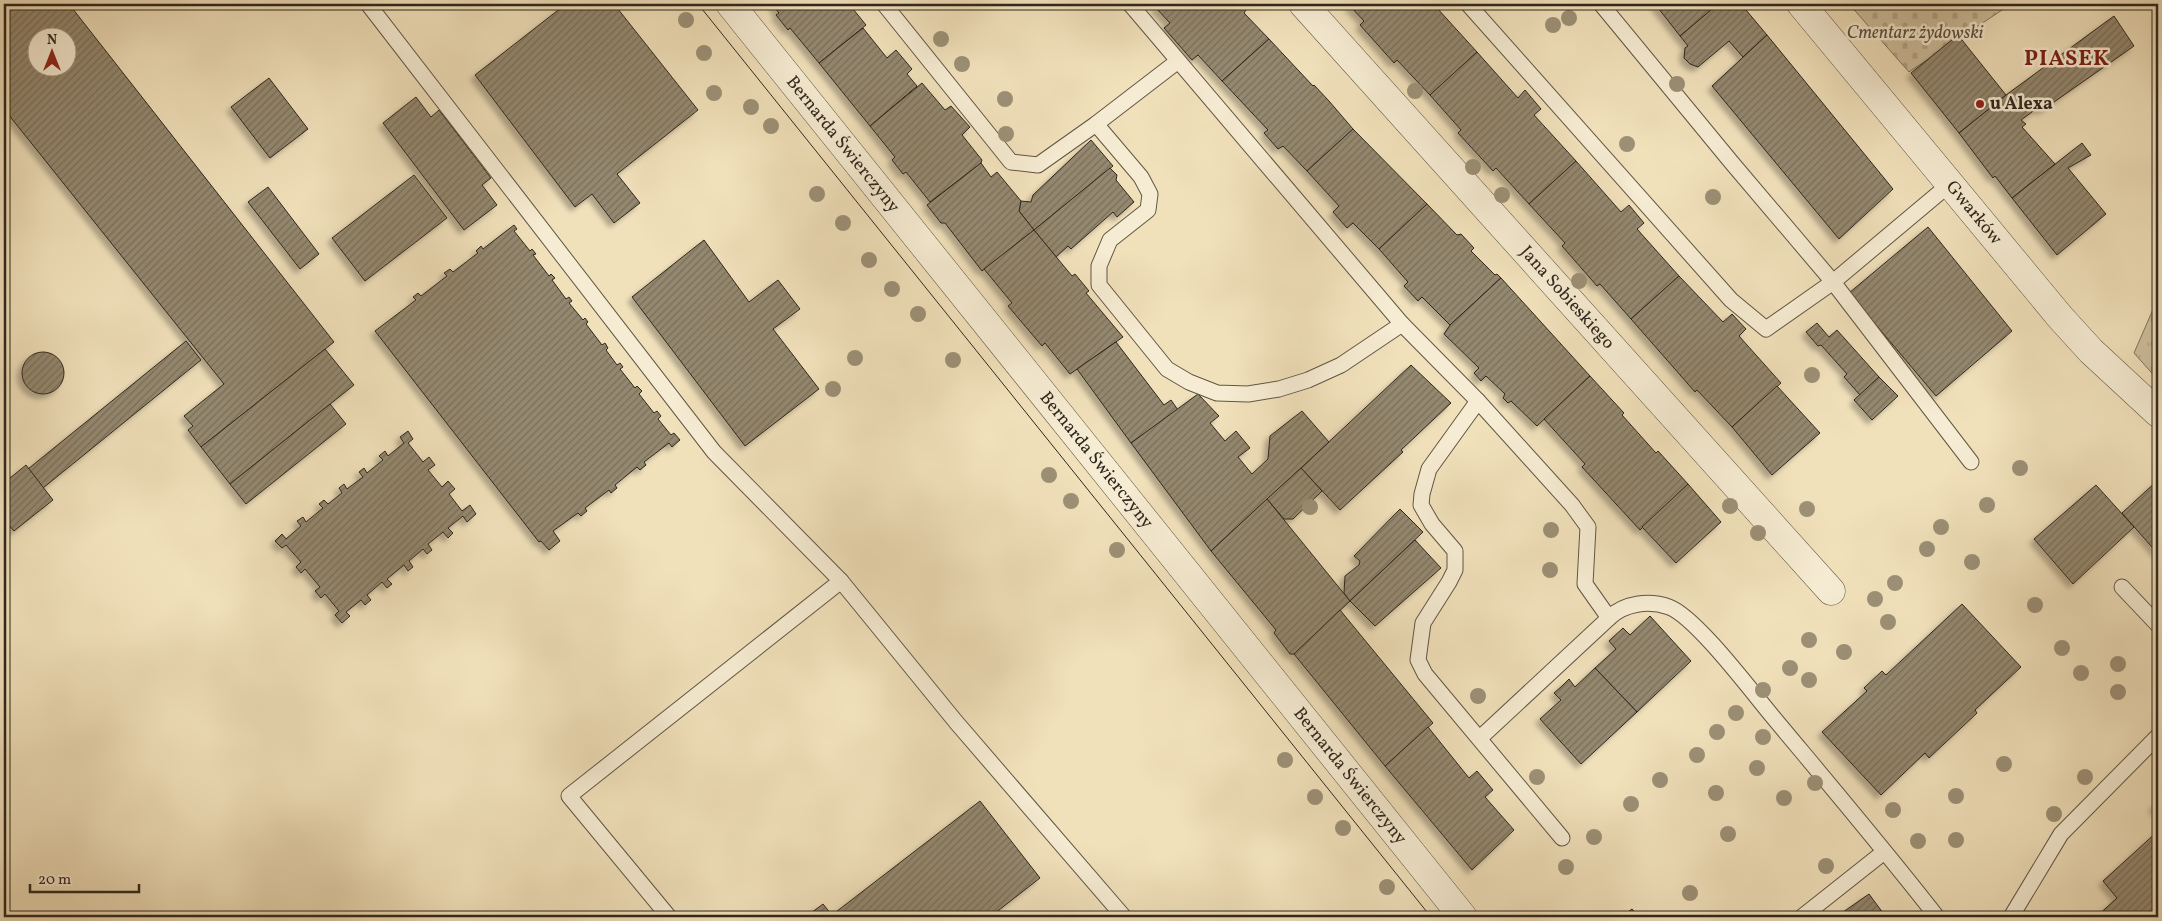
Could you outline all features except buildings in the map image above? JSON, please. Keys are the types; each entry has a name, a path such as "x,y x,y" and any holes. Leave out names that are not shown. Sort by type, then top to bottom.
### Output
{"street":[{"name":"Bernarda Świerczyny","path":"730,4 1463,917"},
{"name":"Jana Sobieskiego","path":"1303,4 1831,592"},
{"name":"Gwarków","path":"1801,4 2060,317 2090,351 2158,413"}],"lane":[{"path":"368,4 714,452 841,581 956,722 1120,916"},
{"path":"884,4 1011,162 1038,165 1096,124 1178,61"},
{"path":"1130,4 1402,324 1478,401 1583,519 1588,527 1584,584 1609,618"},
{"path":"1468,4 1731,300 1766,329 1833,282 1950,183"},
{"path":"1601,4 1833,282 1971,462"},
{"path":"1096,124 1141,177 1150,194 1148,210 1110,240 1100,266 1100,284 1167,369 1189,382 1217,392 1248,394 1279,389 1308,380 1341,365 1402,324"},
{"path":"1478,401 1429,469 1422,494 1421,505 1432,524 1455,552 1455,570 1423,623 1418,660 1425,674 1562,838"},
{"path":"669,917 568,796 841,581"},
{"path":"2122,587 2158,625"},
{"path":"1480,738 1614,612 1628,606 1650,603 1669,607 1682,614 1738,675 1937,917"},
{"path":"2011,917 2061,834 2158,736"},
{"path":"1802,917 1884,852"}],"green space":[{"name":"Cmentarz żydowski","path":"1849,4 2011,4 1909,72"},
{"path":"2158,298 2158,380 2134,353"}],"tram line":[{"path":"698,4 1431,917"}],"place":[{"name":"u Alexa","path":"1980,104"}],"district":[{"name":"PIASEK","path":"2067,59"}]}
